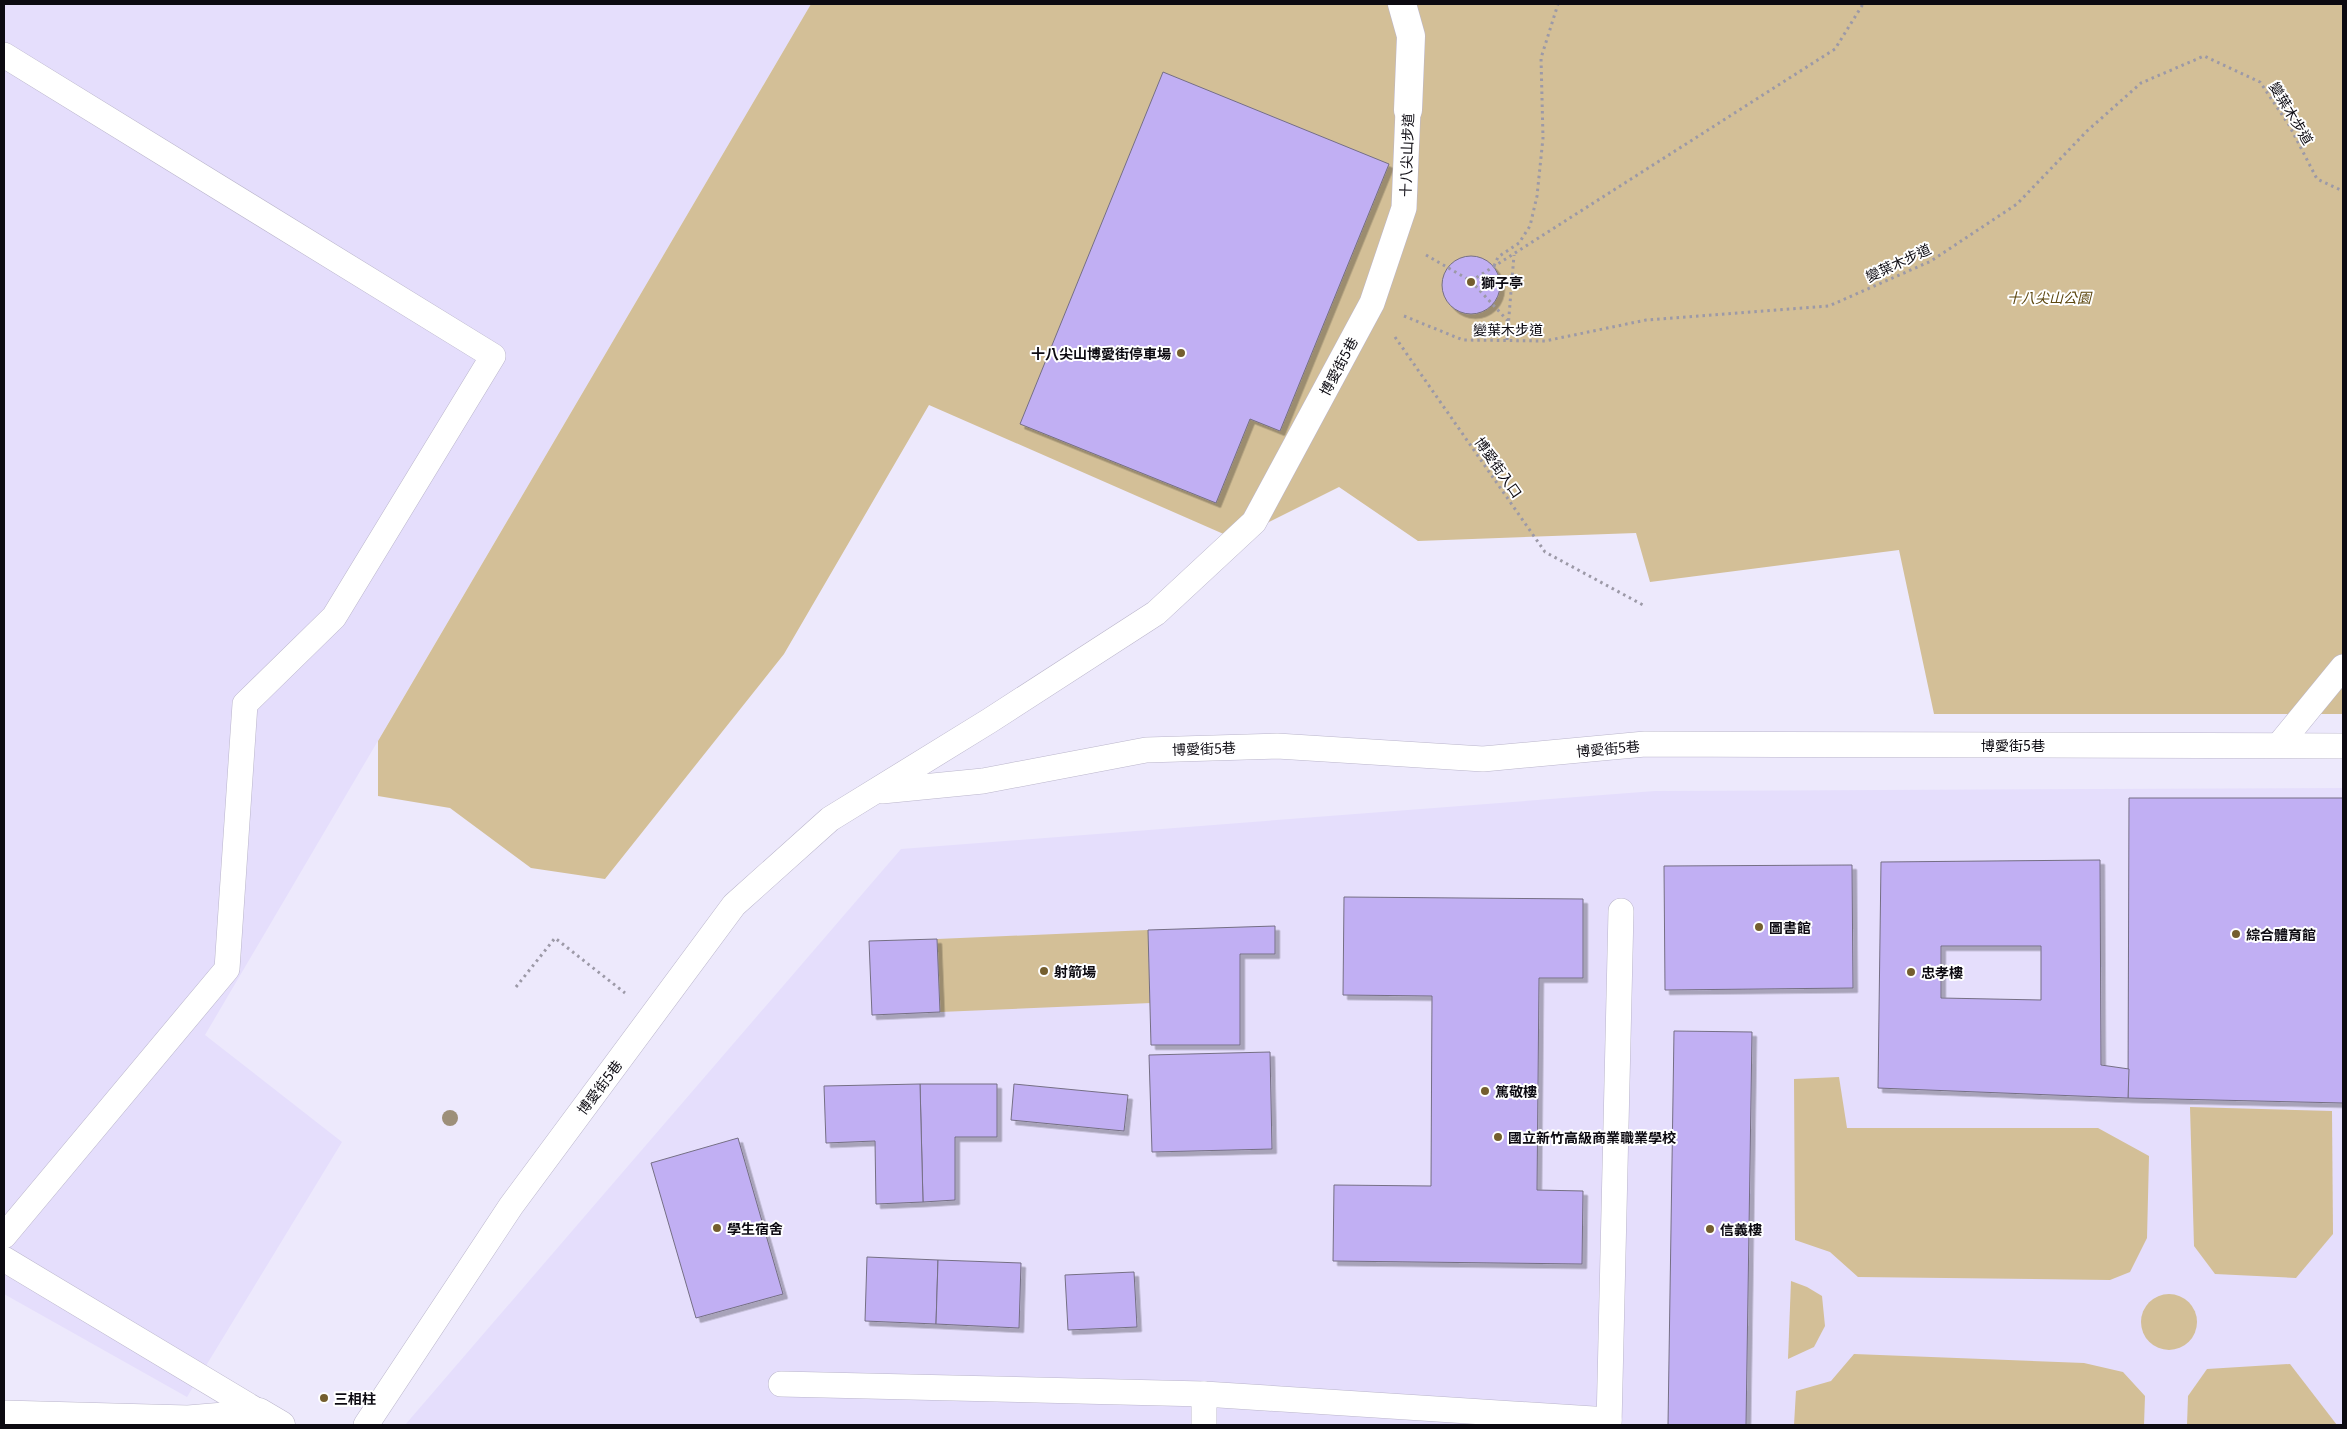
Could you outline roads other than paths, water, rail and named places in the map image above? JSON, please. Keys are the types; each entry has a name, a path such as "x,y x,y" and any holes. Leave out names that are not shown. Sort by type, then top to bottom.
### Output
{"street":[{"name":"十八尖山步道","path":"1402,4 1411,36 1408,110"}],"lane":[{"path":"4,55 493,356 334,617 245,704 227,969 4,1236"},
{"name":"十八尖山步道","path":"1372,303 1404,208 1408,110"},
{"name":"博愛街5巷","path":"366,1425 511,1206 734,906 830,819 878,792 1156,613 1254,522 1372,303"},
{"path":"2279,745 2343,667"},
{"name":"博愛街5巷","path":"878,792 983,781 1146,750 1277,746 1483,759 1645,744 2343,746"},
{"path":"781,1384 1204,1394 1609,1423 1621,911"},
{"path":"4,1260 270,1419"},
{"path":"1204,1394 1204,1425"},
{"path":"4,1413 270,1419"}],"place":[{"name":"獅子亭","path":"1471,282"},
{"name":"十八尖山博愛街停車場","path":"1181,353"},
{"name":"圖書館","path":"1759,927"},
{"name":"綜合體育館","path":"2236,934"},
{"name":"射箭場","path":"1044,971"},
{"name":"忠孝樓","path":"1911,972"},
{"name":"篤敬樓","path":"1485,1091"},
{"name":"國立新竹高級商業職業學校","path":"1498,1137"},
{"name":"學生宿舍","path":"717,1228"},
{"name":"信義樓","path":"1710,1229"},
{"name":"三相柱","path":"324,1398"}],"park label":[{"name":"十八尖山公園","path":"2049,297"}]}
